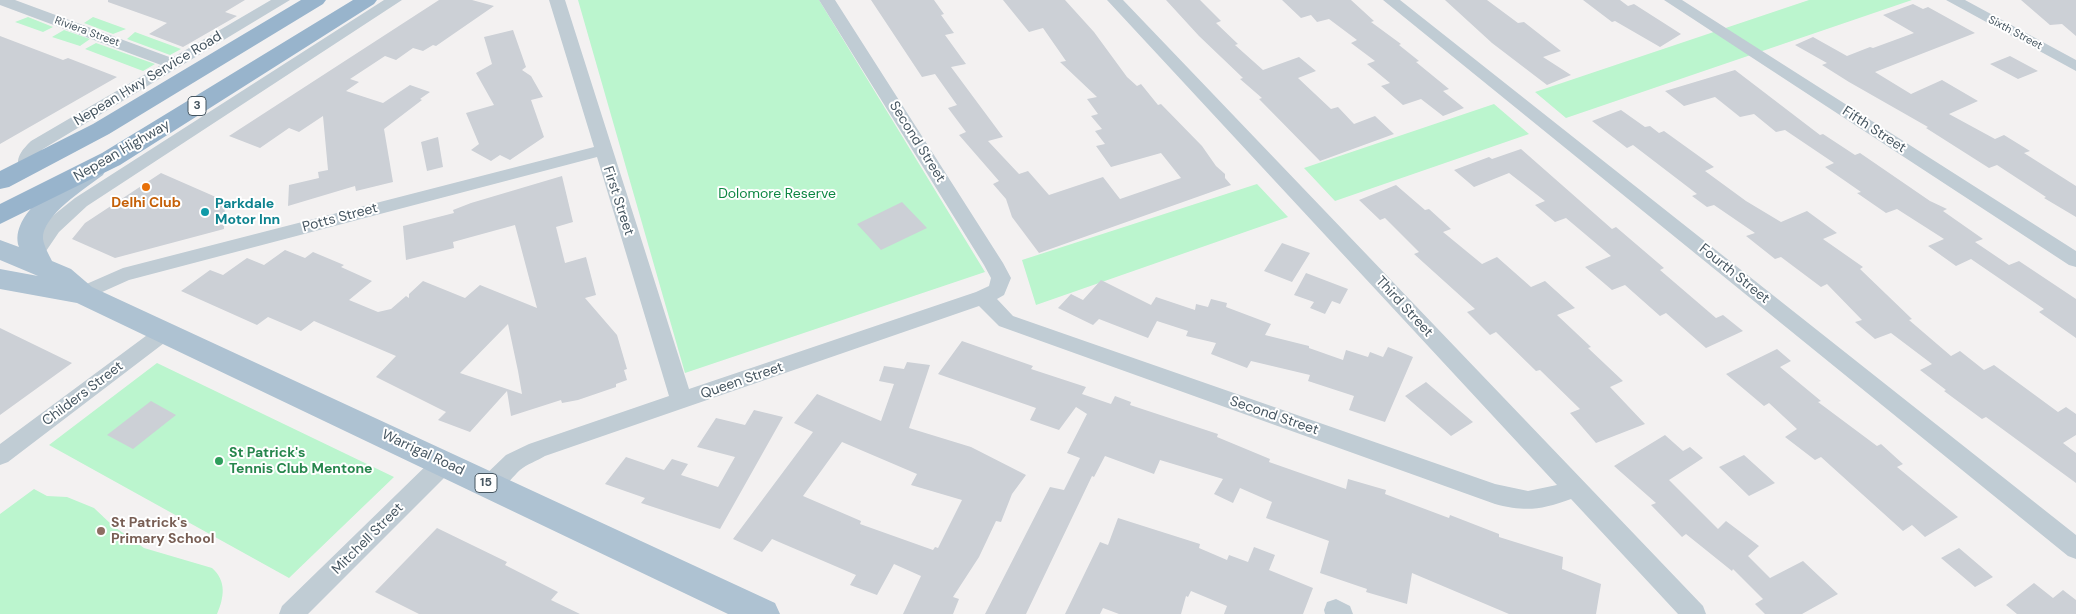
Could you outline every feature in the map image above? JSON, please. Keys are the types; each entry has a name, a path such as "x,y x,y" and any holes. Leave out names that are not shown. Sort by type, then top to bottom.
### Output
{"highway":[{"name":"3","path":"0,181 101,130 316,0"},
{"name":"Nepean Highway","path":"0,214 95,168 367,0"}],"main road":[{"path":"39,260 30,236 37,218 54,201 95,168"},
{"name":"Warrigal Road","path":"0,249 39,260 62,276 82,294 763,614"},
{"name":"Warrigal Road","path":"0,279 63,293 82,294"}],"street":[{"name":"Riviera Street","path":"1,0 173,64"},
{"name":"Nepean Hwy Service Road","path":"28,167 28,154 37,145 282,0"},
{"path":"39,260 52,226 76,205 394,0"},
{"name":"First Street","path":"557,0 602,150 682,402"},
{"name":"Second Street","path":"827,0 993,263 1001,278 991,292 1006,321 1496,494 1524,502 1544,499 1575,488"},
{"name":"Third Street","path":"1115,0 1694,614"},
{"name":"Fourth Street","path":"1391,0 2076,549"},
{"name":"Fifth Street","path":"1672,0 2076,260"},
{"name":"Sixth Street","path":"1954,0 2076,66"},
{"path":"240,100 266,63"},
{"name":"Potts Street","path":"82,294 123,274 602,150"},
{"name":"Queen Street","path":"490,485 514,462 525,455 682,402 991,292"},
{"name":"Childers Street","path":"0,456 166,332"},
{"name":"Mitchell Street","path":"291,614 444,463"}],"green space":[{"name":"Dolomore Reserve","path":"578,0 819,0 985,272 685,373"},
{"path":"1809,0 1912,0 1566,118 1535,92"},
{"path":"28,17 53,27 43,32 15,22"},
{"path":"93,17 126,29 113,34 84,23"},
{"path":"64,30 90,39 80,46 52,37"},
{"path":"135,32 181,49 170,55 127,39"},
{"path":"96,43 155,64 143,71 85,49"},
{"path":"1494,104 1529,134 1335,201 1304,168"},
{"path":"1257,184 1288,217 1036,305 1022,260"},
{"name":"St Patrick's Tennis Club Mentone","path":"157,363 394,477 289,578 49,445"},
{"name":"St Patrick's Primary School","path":"34,489 47,496 67,497 94,508 112,525 144,548 212,568 220,578 223,590 217,614 0,614 0,514"}],"building":[{"path":"108,0 245,0 225,12 237,16 183,47 149,34 167,23 108,2"},
{"path":"439,0 472,0 494,6 436,46 433,45 423,51 413,48 396,60 385,56 350,79 359,82 346,91 383,103 410,85 430,92 384,129 393,182 356,191 355,186 288,206 289,185 319,178 318,172 328,170 323,116 299,132 289,128 260,148 229,136"},
{"path":"871,0 934,0 944,14 941,15 954,33 945,35 966,64 951,67 1003,137 988,141 1019,174 1028,171 1049,195 1103,177 1120,199 1181,178 1161,153 1111,167 1096,146 1105,144 1095,131 1102,129 1091,116 1098,114 1087,99 1097,97 1060,62 1066,61 1043,28 1029,32 1003,0 1065,0 1094,32 1127,77 1137,86 1141,84 1158,105 1161,104 1202,146 1216,166 1225,174 1225,178 1231,185 1039,253 1012,217 1006,199 993,184 999,181 959,135 966,132 948,108 957,105 935,74 922,77"},
{"path":"1166,0 1200,0 1221,21 1216,23 1238,44 1235,45 1263,70 1299,57 1316,71 1298,78 1331,109 1338,107 1354,124 1375,116 1394,134 1320,161 1259,99 1262,98 1240,79 1243,78 1199,36"},
{"path":"1282,0 1351,0 1374,21 1371,22 1401,44 1399,45 1419,61 1416,62 1449,89 1443,91 1464,108 1443,116 1421,99 1403,105 1381,86 1390,83 1367,64 1375,61 1351,43 1357,40 1329,19 1317,22 1311,15 1301,18"},
{"path":"1445,0 1487,0 1518,23 1524,22 1561,51 1543,57 1571,75 1547,85 1492,43"},
{"path":"1583,0 1620,0 1628,6 1634,4 1681,34 1660,47 1615,21 1612,22"},
{"path":"2021,0 2076,0 2076,36 2062,24 2050,25"},
{"path":"1913,4 1923,9 1928,7 1975,33 1875,72 1911,94 1942,80 1978,101 1949,114 1995,139 2004,135 2030,151 2024,153 2076,186 2076,217 2044,198 2046,197 1997,165 1989,168 1926,128 1928,127 1822,65 1827,63 1795,45 1813,37 1847,56 1870,47 1873,48 1914,33 1883,15"},
{"path":"513,30 526,67 522,70 531,76 543,97 531,100 544,137 510,160 500,155 491,161 471,150 479,144 466,113 494,105 476,73 492,64 484,37"},
{"path":"0,36 63,60 68,58 117,77 0,144"},
{"path":"2010,56 2038,71 2018,79 1990,64"},
{"path":"1735,70 1820,135 1823,134 1855,155 1860,153 1930,201 1947,209 1943,211 1983,239 1975,242 2009,265 2019,261 2076,299 2076,338 2039,312 2044,309 1971,259 1956,266 1928,246 1944,239 1897,209 1886,213 1857,193 1861,192 1825,167 1834,163 1785,130 1776,132 1754,114 1740,117 1715,97 1684,106 1665,91"},
{"path":"1621,110 1645,127 1650,126 1659,133 1664,131 1714,167 1705,171 1746,201 1781,222 1807,211 1837,233 1823,239 1863,267 1860,269 1912,319 1909,320 1951,356 1960,351 1984,370 1994,365 2058,412 2066,407 2076,414 2076,435 2063,443 2076,453 2076,483 1986,417 1982,419 1944,391 1946,390 1920,370 1932,364 1891,333 1875,339 1855,322 1862,320 1827,284 1821,287 1781,257 1775,259 1746,236 1755,233 1714,205 1707,207 1692,196 1697,194 1633,145 1627,148 1592,121"},
{"path":"438,137 443,167 427,171 421,142"},
{"path":"1521,149 1612,229 1616,227 1664,268 1660,270 1716,318 1723,315 1743,331 1706,348 1666,313 1660,316 1625,285 1612,290 1585,267 1611,256 1566,218 1555,222 1535,205 1545,201 1509,173 1474,187 1454,170 1489,157 1492,159"},
{"name":"Parkdale Motor Inn","path":"161,173 225,201 224,229 115,258 72,239 85,223"},
{"path":"562,176 573,222 556,227 565,263 586,257 596,295 585,298 617,335 627,369 624,370 627,380 616,384 616,387 578,400 562,403 561,400 511,416 507,391 470,432 438,420 446,412 376,377 396,356 314,321 301,331 268,317 257,325 181,291 210,270 223,275 247,258 264,265 285,250 305,258 313,252 344,265 341,267 372,281 349,300 378,312 391,309 406,296 409,298 409,294 423,281 465,298 480,285 537,308 515,225 453,242 454,248 406,260 403,226 454,213 453,210","holes":["508,324 522,394 460,373"]},
{"path":"1396,185 1425,210 1429,209 1451,229 1443,232 1482,264 1497,257 1531,287 1545,281 1575,308 1557,315 1623,381 1610,387 1645,424 1596,443 1570,413 1580,409 1540,370 1536,371 1496,332 1490,335 1467,312 1475,309 1414,254 1419,252 1385,218 1380,220 1359,200"},
{"path":"902,202 927,228 881,250 857,224"},
{"path":"1282,243 1310,253 1292,282 1264,271"},
{"path":"1306,273 1348,289 1340,304 1332,301 1325,314 1310,308 1314,302 1294,295"},
{"path":"1101,280 1151,305 1156,297 1195,310 1196,304 1208,307 1211,299 1227,303 1226,307 1271,324 1265,335 1309,346 1309,348 1343,360 1346,350 1368,357 1370,352 1383,357 1388,347 1413,357 1385,422 1349,410 1354,396 1308,381 1310,375 1251,361 1247,368 1211,354 1216,343 1186,336 1188,331 1157,321 1148,338 1099,319 1093,325 1058,308 1071,294 1083,300"},
{"path":"0,328 72,363 0,415"},
{"path":"962,341 1033,366 1031,369 1086,387 1082,394 1111,404 1115,396 1131,402 1130,405 1218,434 1217,437 1270,459 1269,462 1346,489 1348,479 1386,490 1385,494 1449,518 1450,515 1499,534 1499,537 1563,557 1562,569 1601,584 1596,614 1509,614 1412,573 1407,604 1366,592 1367,589 1320,573 1329,541 1266,518 1272,502 1240,488 1233,503 1214,494 1223,479 1160,460 1154,474 1105,456 1094,477 1092,476 1026,614 985,614 1050,487 1064,490 1080,458 1067,453 1087,414 1076,407 1059,430 1030,420 1036,408 938,374"},
{"path":"1777,349 1791,361 1780,367 1821,401 1818,402 1877,446 1881,444 1903,464 1897,467 1958,517 1925,537 1912,525 1903,531 1821,457 1815,460 1785,437 1797,429 1769,403 1764,406 1726,374"},
{"path":"907,362 930,365 909,428 971,447 1026,475 1012,494 1001,522 996,521 979,557 953,597 959,599 953,614 903,614 921,576 894,564 877,595 850,585 856,575 772,539 762,552 733,539 813,432 794,423 817,394 881,421 894,384 879,381 884,366 904,369","holes":["842,442 917,474 911,485 962,500 938,548 935,547 933,550 860,524 861,521 803,496"]},
{"path":"1426,382 1473,422 1451,436 1405,396"},
{"path":"151,401 176,415 133,449 107,435"},
{"path":"754,410 783,417 720,529 641,503 645,498 605,484 626,457 664,470 672,459 688,464 681,475 718,487 735,457 697,447 716,418 745,425"},
{"path":"1665,435 1683,451 1690,447 1703,458 1669,480 1718,529 1726,521 1759,546 1748,556 1770,578 1803,561 1838,594 1802,614 1765,614 1755,604 1763,599 1733,569 1732,571 1686,534 1682,537 1651,505 1656,503 1614,466"},
{"path":"1744,455 1775,483 1749,496 1719,467"},
{"path":"1118,518 1200,544 1199,548 1227,560 1229,555 1248,562 1254,547 1275,555 1269,570 1313,588 1303,614 1224,614 1227,606 1191,591 1188,597 1186,596 1181,614 1119,614 1103,608 1100,614 1065,614 1100,542 1108,545"},
{"path":"437,528 507,562 505,565 558,592 551,600 580,614 419,614 375,592"},
{"path":"1959,548 1993,577 1975,587 1941,558"},
{"path":"2034,583 2053,598 2063,590 2076,600 2076,614 2017,614 2006,605"}],"place":[{"name":"Delhi Club","path":"146,187"},
{"name":"Parkdale Motor Inn","path":"205,212"},
{"name":"St Patrick's Tennis Club Mentone","path":"219,461"},
{"name":"St Patrick's Primary School","path":"101,531"}]}
